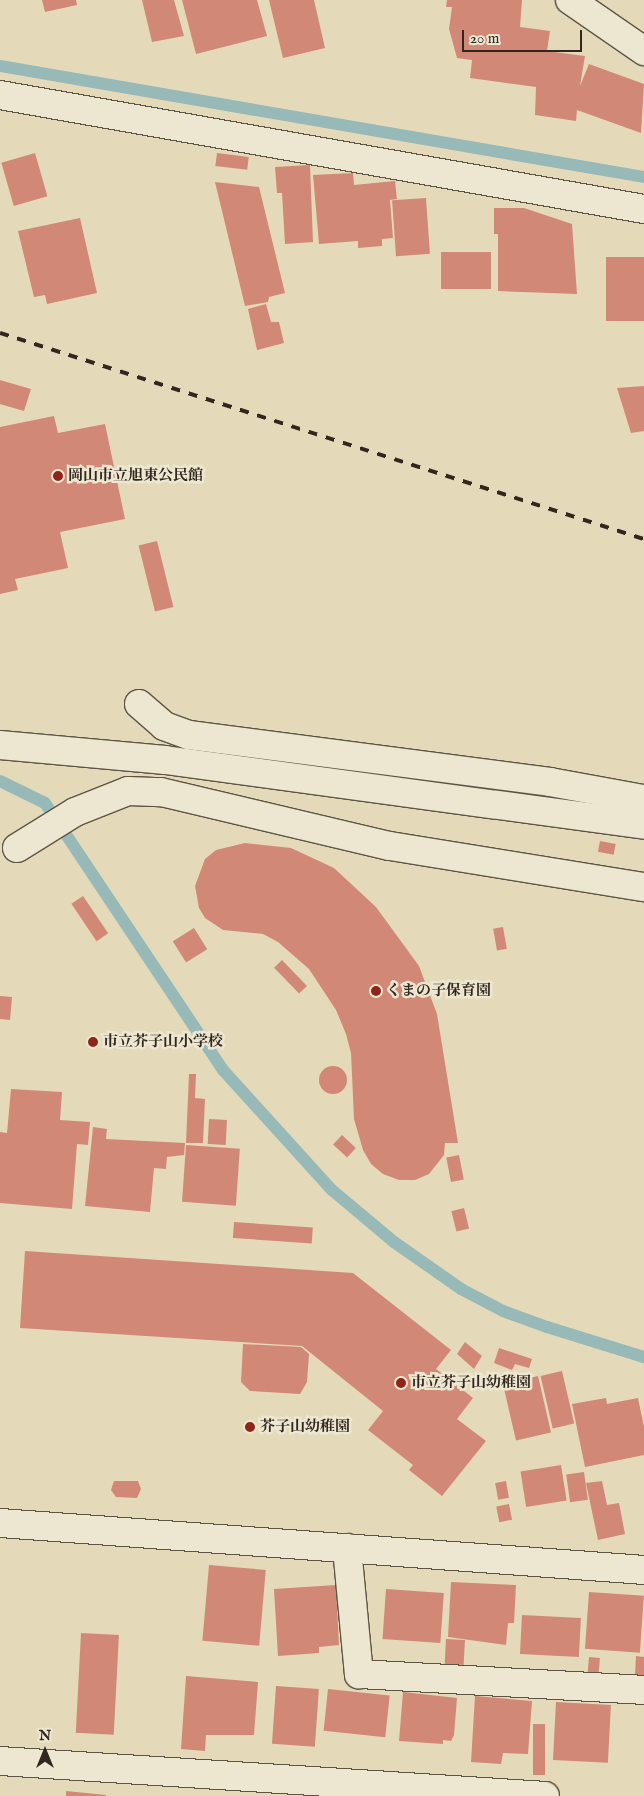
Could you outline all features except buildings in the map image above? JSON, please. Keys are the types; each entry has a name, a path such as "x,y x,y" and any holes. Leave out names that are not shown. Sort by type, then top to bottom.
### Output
{"street":[{"path":"570,0 644,50"},
{"path":"0,95 644,209"},
{"path":"139,704 164,726 189,735 550,782 644,799"},
{"path":"0,745 165,760 644,825"},
{"path":"17,848 75,812 128,791 161,792 390,846 644,887"},
{"path":"0,1523 644,1570"},
{"path":"347,1548 359,1674 644,1690"},
{"path":"0,1761 545,1796"}],"waterway":[{"path":"0,66 644,177"},
{"path":"0,781 45,803 223,1070 332,1190 394,1242 461,1289 503,1311 547,1327 644,1357"}],"railway":[{"path":"0,333 644,539"}],"place":[{"name":"岡山市立旭東公民館","path":"58,476"},
{"name":"くまの子保育園","path":"376,991"},
{"name":"市立芥子山小学校","path":"93,1042"},
{"name":"市立芥子山幼稚園","path":"401,1383"},
{"name":"芥子山幼稚園","path":"250,1427"}]}
